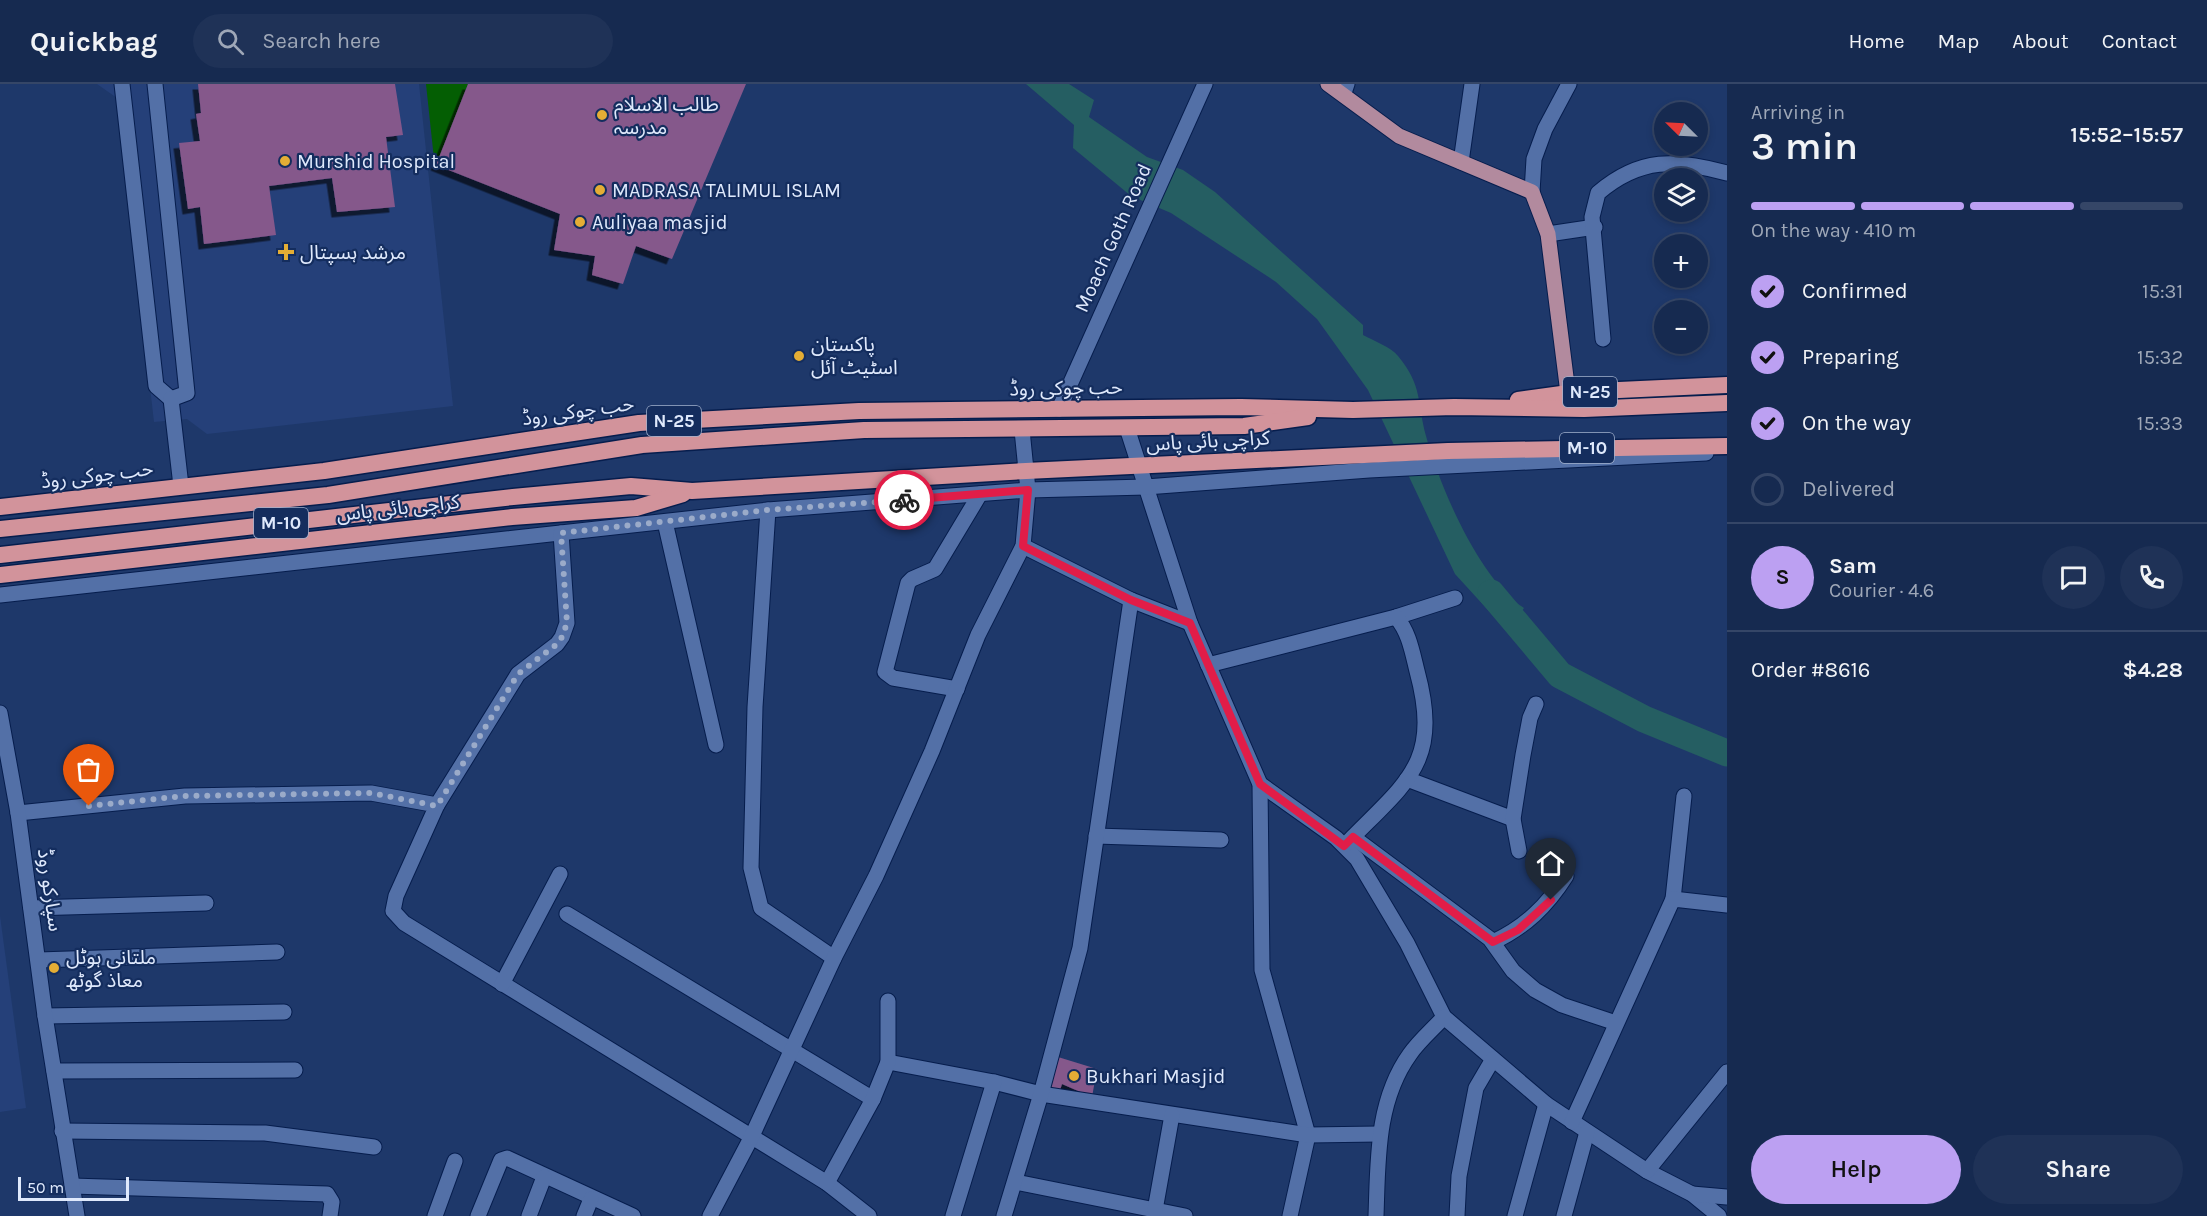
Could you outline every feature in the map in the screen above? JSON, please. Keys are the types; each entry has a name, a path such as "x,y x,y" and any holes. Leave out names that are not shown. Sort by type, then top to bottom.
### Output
{"highway":[{"name":"حب چوکی روڈ","path":"1448,408 1568,393 1727,386"},
{"name":"حب چوکی روڈ","path":"0,507 324,471 639,423 859,411 1241,407 1360,410 1584,409 1727,403"},
{"path":"0,529 328,495 642,445 864,430 1244,426 1360,410"},
{"name":"کراچی بائی پاس","path":"0,555 631,486 692,491 1139,465 1367,462 1448,451 1727,446"},
{"name":"کراچی بائی پاس","path":"0,575 558,512 636,508 692,491"}],"main road":[{"path":"1328,84 1346,89 1399,136 1532,192 1548,234 1568,393"}],"street":[{"path":"122,84 156,386 171,399 182,486"},
{"path":"155,84 188,393 171,399"},
{"name":"Moach Goth Road","path":"1059,409 1205,84"},
{"path":"1461,162 1472,84"},
{"path":"1532,192 1534,159 1545,129 1569,84"},
{"path":"1603,339 1595,226 1592,216 1598,193 1625,173 1660,162 1687,163 1727,173"},
{"path":"1548,234 1595,226"},
{"path":"1127,428 1190,623 1260,784 1262,970 1308,1135 1290,1216"},
{"path":"710,1216 751,1138 834,958 876,876 978,635 1023,546 1028,490 1022,430"},
{"path":"0,595 768,510 1028,490 1146,487 1367,462 1458,465 1655,458 1727,452"},
{"path":"957,689 893,678 885,672 908,584 912,579 935,569 980,494"},
{"path":"768,510 755,707 751,868 761,908 834,958"},
{"path":"665,522 716,745"},
{"path":"561,533 567,623 562,637 518,674 437,806 396,896 393,911 404,923 827,1183 860,1214"},
{"path":"1023,546 1131,600 1190,623"},
{"path":"1208,665 1396,616 1455,598"},
{"path":"1004,1216 1041,1094 1080,948 1131,600"},
{"path":"1348,842 1407,779 1418,762 1425,740 1426,713 1406,628 1396,616"},
{"path":"1519,851 1513,819 1528,727 1536,704"},
{"name":"سپارکو روڈ","path":"0,713 18,813 45,1016 76,1216"},
{"path":"1407,779 1513,819"},
{"path":"1260,784 1493,942 1513,971 1535,990 1562,1005 1616,1023"},
{"path":"18,813 184,796 371,793 437,806"},
{"path":"1572,1122 1672,899 1684,796"},
{"path":"1096,836 1221,840"},
{"path":"1348,842 1380,896 1444,1017 1546,1104 1647,1171 1692,1194 1719,1216"},
{"path":"502,984 561,874"},
{"path":"1493,942 1518,930 1551,900 1566,876"},
{"path":"1672,899 1727,905"},
{"path":"31,908 206,903"},
{"path":"567,914 873,1100"},
{"path":"39,960 277,952"},
{"path":"827,1183 873,1100 888,1062 888,1000"},
{"path":"45,1016 284,1012"},
{"path":"1376,1216 1379,1134 1391,1090 1409,1055 1444,1017"},
{"path":"1457,1216 1459,1176 1476,1088 1493,1059"},
{"path":"888,1062 994,1082 1041,1094 1308,1135 1379,1134"},
{"path":"54,1071 294,1070"},
{"path":"1647,1171 1727,1072"},
{"path":"953,1216 994,1082"},
{"path":"1515,1216 1546,1104"},
{"path":"1155,1210 1172,1115"},
{"path":"62,1131 264,1133 374,1148"},
{"path":"1564,1216 1587,1132"},
{"path":"478,1216 503,1158 633,1216"},
{"path":"435,1216 455,1161"},
{"path":"529,1216 544,1177"},
{"path":"1016,1182 1185,1216"},
{"path":"72,1186 327,1194 332,1202 330,1216"},
{"path":"1692,1194 1727,1197"},
{"path":"584,1216 591,1199"}],"shaded area":[{"name":"مرشد ہسپتال","path":"97,84 419,84 453,406 207,434 187,419 154,422 117,98"},
{"path":"1026,84 1069,84 1094,100 1089,117 1147,157 1183,170 1215,192 1363,325 1363,335 1387,347 1398,356 1412,377 1432,457 1463,530 1492,576 1507,594 1524,608 1508,632 1455,574 1368,390 1317,319 1276,282 1171,213 1131,196 1073,148 1074,125"},
{"path":"0,916 26,1108 0,1112"}],"green space":[{"path":"426,84 468,84 436,165 434,159"}],"building":[{"name":"Murshid Hospital","path":"198,84 395,84 403,135 386,137 395,207 337,212 332,178 269,186 276,235 204,244 200,207 188,209 179,143 200,141 196,114 201,113"},
{"name":"MADRASA TALIMUL ISLAM","path":"468,84 746,84 672,259 636,246 623,284 592,275 595,256 554,250 560,214 436,165"},
{"name":"Bukhari Masjid","path":"1058,1057 1097,1069 1092,1097 1062,1084 1060,1090 1050,1087"}],"waterway":[{"path":"1491,593 1560,675 1644,719 1727,753"}],"way so far":[{"path":"89,806 184,796 371,793 437,806 518,674 537,657 557,644 562,637 567,623 561,533 768,510 904,500"}],"place":[{"name":"طالب الاسلام مدرسہ","path":"602,115"},
{"name":"Murshid Hospital","path":"285,161"},
{"name":"MADRASA TALIMUL ISLAM","path":"600,190"},
{"name":"Auliyaa masjid","path":"580,222"},
{"name":"مرشد ہسپتال","path":"286,252"},
{"name":"پاکستان اسٹیٹ آئل","path":"799,356"},
{"name":"ملتانی ہوٹل معاذ گوٹھ","path":"54,968"},
{"name":"Bukhari Masjid","path":"1074,1076"}],"route":[{"path":"904,500 1028,490 1023,546 1131,600 1190,623 1260,784 1344,846 1353,837 1493,942 1518,930 1551,900"}]}
